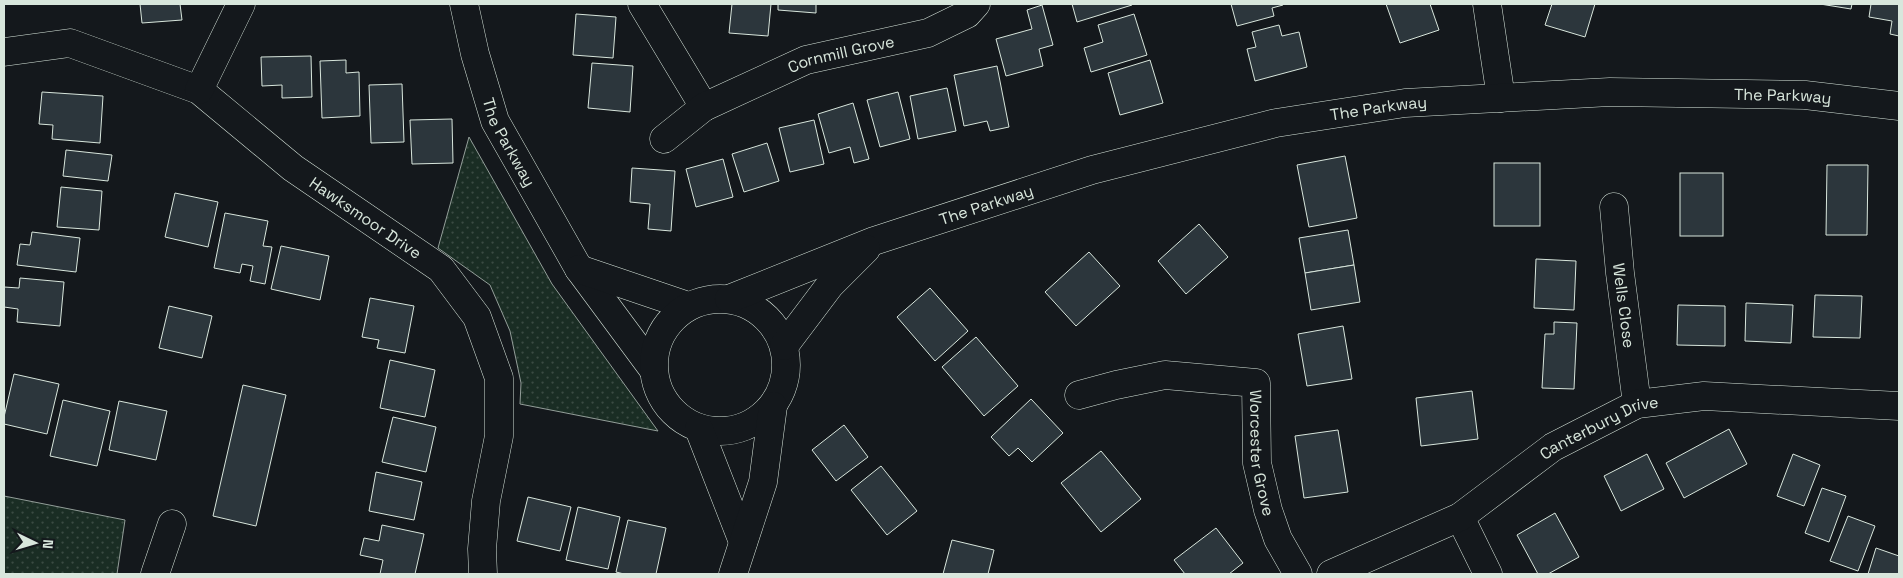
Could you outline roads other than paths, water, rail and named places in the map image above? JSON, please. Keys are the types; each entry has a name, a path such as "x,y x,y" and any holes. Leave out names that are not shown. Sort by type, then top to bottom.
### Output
{"street":[{"path":"199,90 241,4"},
{"name":"The Parkway","path":"464,4 495,121 579,269 653,369"},
{"path":"642,4 704,107"},
{"name":"Cornmill Grove","path":"664,139 704,107 806,60 928,33 967,14 976,4"},
{"path":"1487,4 1500,98"},
{"name":"Hawksmoor Drive","path":"4,52 70,43 199,90 293,168 441,269 477,317 499,378 499,436 486,501 482,574"},
{"name":"The Parkway","path":"729,299 874,241 1092,170 1276,123 1405,103 1610,92 1805,95 1899,106"},
{"name":"Wells Close","path":"1614,206 1620,273 1637,404"},
{"name":"The Parkway","path":"784,346 830,284 874,241"},
{"path":"579,269 688,306"},
{"path":"708,299 729,299 753,307 772,324 784,346 786,367 783,387 773,406 758,420 740,429 719,432 699,429 685,422 667,406 656,384 653,369 655,350 662,332 673,318 688,306 708,299"},
{"name":"Worcester Grove","path":"1079,395 1165,375 1256,383 1258,463 1268,510 1278,539 1298,574"},
{"name":"Canterbury Drive","path":"1331,574 1460,517 1553,447 1637,404 1704,396 1899,406"},
{"path":"733,574 763,482 773,406"},
{"path":"699,429 743,542"},
{"path":"1460,517 1488,574"},
{"path":"154,574 172,524"}]}
